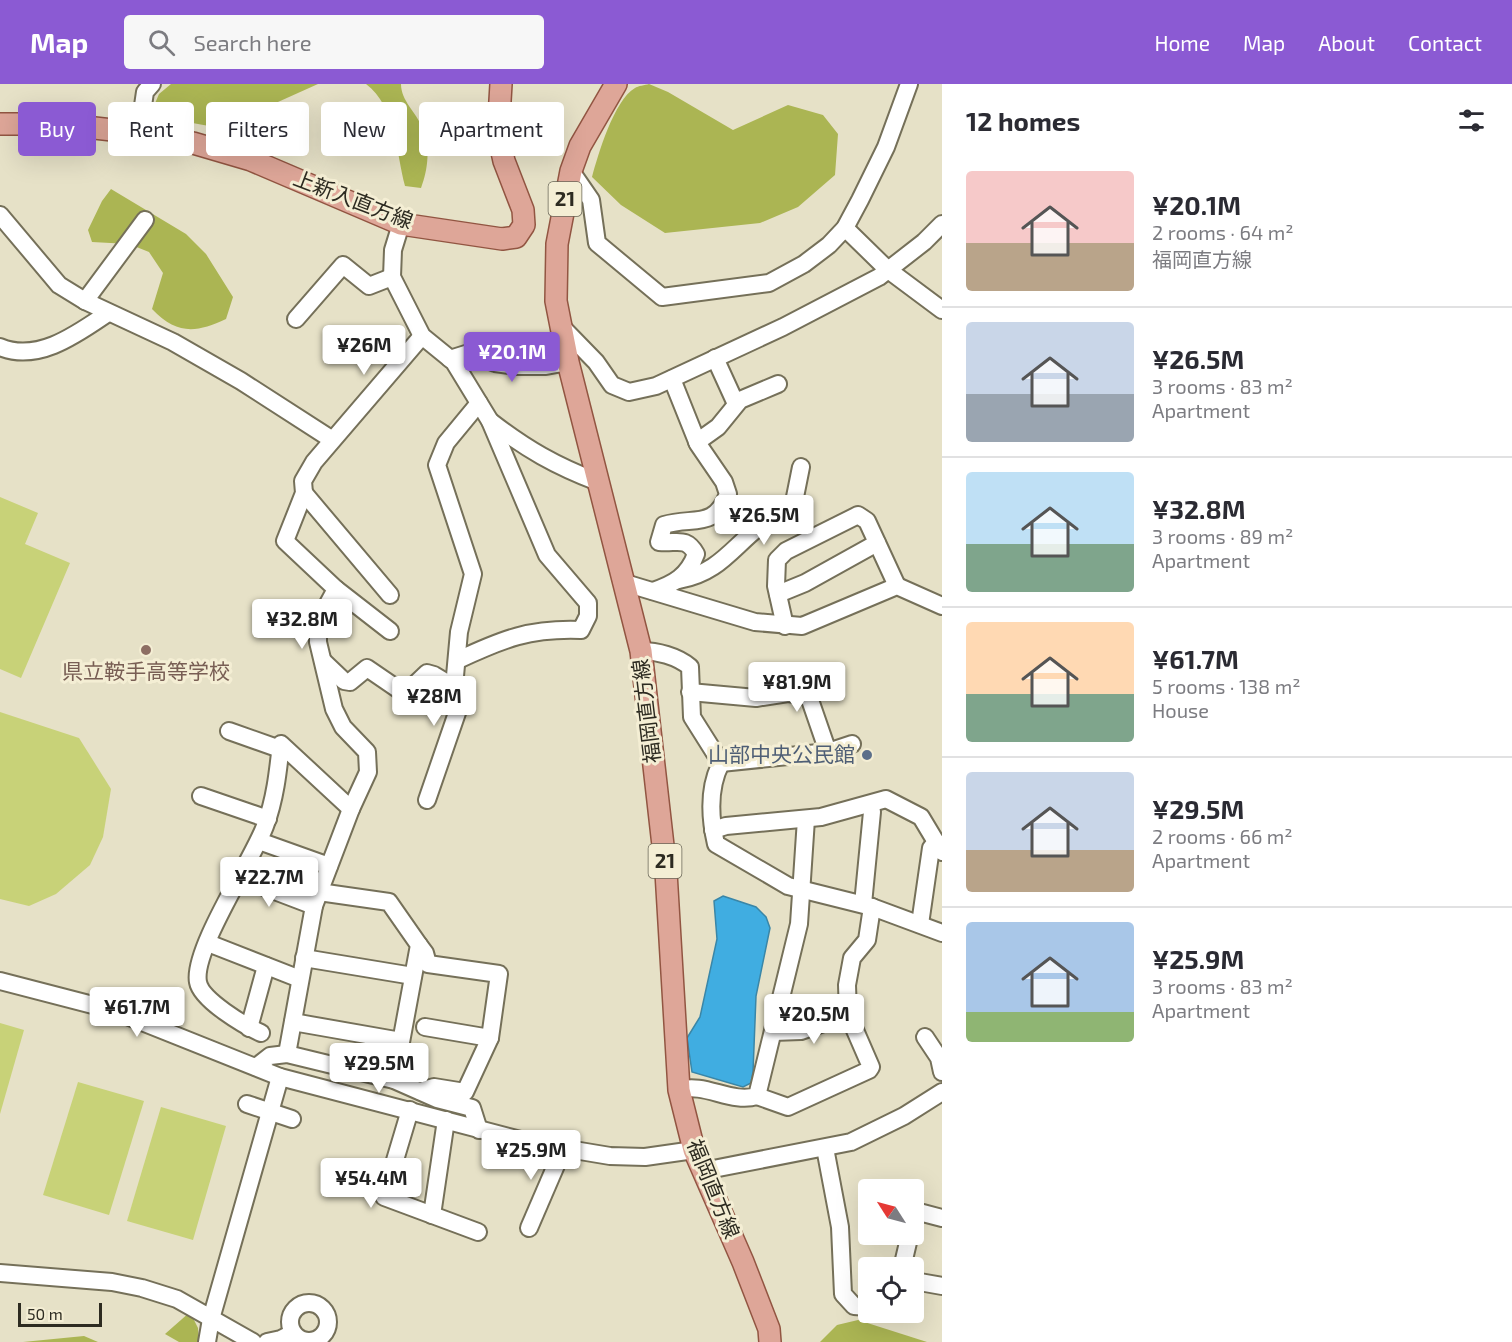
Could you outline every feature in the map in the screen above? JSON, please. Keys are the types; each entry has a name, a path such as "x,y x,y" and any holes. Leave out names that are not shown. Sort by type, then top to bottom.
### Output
{"main road":[{"name":"上新入直方線","path":"194,143 251,160 401,224 477,237 516,237 524,225 523,210 504,161 498,134 501,84"},
{"name":"福岡直方線","path":"616,84 580,146 571,171 557,244 556,301 568,363 641,651 666,872 679,1090 694,1150 743,1262 768,1329 770,1342"},
{"name":"上新入直方線","path":"0,124 59,124 108,130"}],"street":[{"path":"144,102 145,92 152,84"},
{"path":"571,171 591,200 597,243 662,297 769,283 814,257 845,228 886,147 909,84"},
{"path":"0,215 58,285 108,313 173,342 231,375 331,439"},
{"path":"85,301 145,220"},
{"path":"401,224 393,250 392,277 422,336 450,359 490,421 547,555 588,603 588,616 581,630 551,628 505,638 458,660"},
{"path":"560,325 596,362 612,385 629,392 672,379 809,314 879,277 924,242 942,224"},
{"path":"845,228 887,269 942,310"},
{"path":"296,319 343,265 369,286 392,277"},
{"path":"0,347 11,351 42,351 108,313"},
{"path":"390,631 336,589 285,541 304,493 303,481 331,439 422,336"},
{"path":"450,359 469,353 495,363 516,366 568,363"},
{"path":"715,358 736,404"},
{"path":"672,379 697,442 704,456 724,482 728,494 709,520 674,522 664,525 659,542 685,542 690,544 696,554 693,562 679,580"},
{"path":"697,442 718,427 736,404 778,384"},
{"path":"427,800 458,710 459,698 454,687 459,632 472,574 437,465 446,443 479,404"},
{"path":"490,421 525,449 558,467 598,482"},
{"path":"653,591 679,580 697,576 723,561 760,527 793,507 801,467"},
{"path":"304,493 390,595"},
{"path":"785,626 778,594 777,560 786,551 858,515 867,521 897,586 942,606"},
{"path":"778,594 822,574 877,543"},
{"path":"625,583 755,622 785,626 802,626 897,586"},
{"path":"287,1054 316,899 368,772 366,752 343,727 334,709 318,642 318,622 336,589"},
{"path":"641,651 654,651 683,661 690,667 692,717 721,764"},
{"path":"324,662 344,681 350,682 367,668 405,694 427,673 454,687"},
{"path":"690,692 756,698 788,693 809,697 828,752"},
{"path":"229,731 280,749"},
{"path":"266,966 255,1030 201,990 197,980 208,943 268,819 281,744 351,809"},
{"path":"721,764 828,752 852,744"},
{"path":"721,764 716,772 710,808 716,844 722,850 788,886 867,905 942,933"},
{"path":"201,796 268,819"},
{"path":"713,830 726,826 806,819 870,805 886,799 921,817 939,847 931,848 920,924"},
{"path":"679,1090 690,1087 746,1100 757,1096 788,1107 869,1070 870,1067 848,1014 849,969 852,958 867,939 872,812 870,805"},
{"path":"757,1096 799,924 799,888 806,819"},
{"path":"259,841 329,866"},
{"path":"238,877 316,899 389,902 419,945 428,963 499,974 490,1038 465,1092 434,1087 420,1091"},
{"path":"208,943 300,979"},
{"path":"394,1080 419,945"},
{"path":"304,958 413,976"},
{"path":"0,981 112,1010 280,1077 480,1130 564,1149 610,1156 645,1157 694,1150"},
{"path":"773,1032 801,1031 848,1014"},
{"path":"293,1022 401,1041"},
{"path":"426,1027 490,1038"},
{"path":"925,1037 939,1058 942,1072"},
{"path":"256,1067 270,1056 287,1054 394,1080 471,1108 480,1130"},
{"path":"207,1342 211,1319 280,1077"},
{"path":"703,1171 851,1142 904,1116 942,1092"},
{"path":"247,1104 292,1119"},
{"path":"410,1110 384,1197 478,1232"},
{"path":"432,1215 446,1120"},
{"path":"825,1148 840,1227 843,1294 854,1306 858,1306"},
{"path":"529,1227 564,1149"},
{"path":"0,1273 112,1282 142,1288 177,1299 253,1342"},
{"path":"924,1283 942,1286"},
{"path":"267,1342 280,1340 293,1333"}],"green space":[{"path":"171,84 318,84 278,102 206,102 206,125 194,123 194,102 156,102 159,94"},
{"path":"366,84 401,84 407,102 381,102"},
{"path":"649,84 668,92 733,130 788,105 823,115 838,134 835,175 798,207 760,223 665,233 621,205 592,177 608,129 620,104 635,88"},
{"path":"407,103 419,122 419,156 427,156 427,166 421,188 405,186 399,156 407,156"},
{"path":"111,189 186,234 206,254 233,297 226,319 196,329 170,324 152,309 163,273 149,252 129,244 92,242 88,230 102,201"},
{"path":"0,497 38,513 25,544 70,563 21,678 0,669"},
{"path":"0,712 79,738 111,789 103,837 90,865 56,894 29,906 0,899"},
{"path":"0,1023 24,1030 0,1114"},
{"path":"78,1082 144,1101 109,1215 43,1195"},
{"path":"161,1107 226,1126 193,1240 127,1221"},
{"path":"190,1312 198,1328 199,1342 179,1342 165,1334"},
{"path":"858,1320 858,1323 867,1323 927,1342 820,1342 837,1325"},
{"path":"84,1336 98,1342 23,1342"}],"water":[{"path":"723,896 756,907 766,917 770,928 756,996 753,1072 751,1083 743,1087 692,1072 687,1038 700,1017 717,939 714,901"}],"place":[{"name":"県立鞍手高等学校","path":"146,650"},
{"name":"山部中央公民館","path":"867,755"}]}
